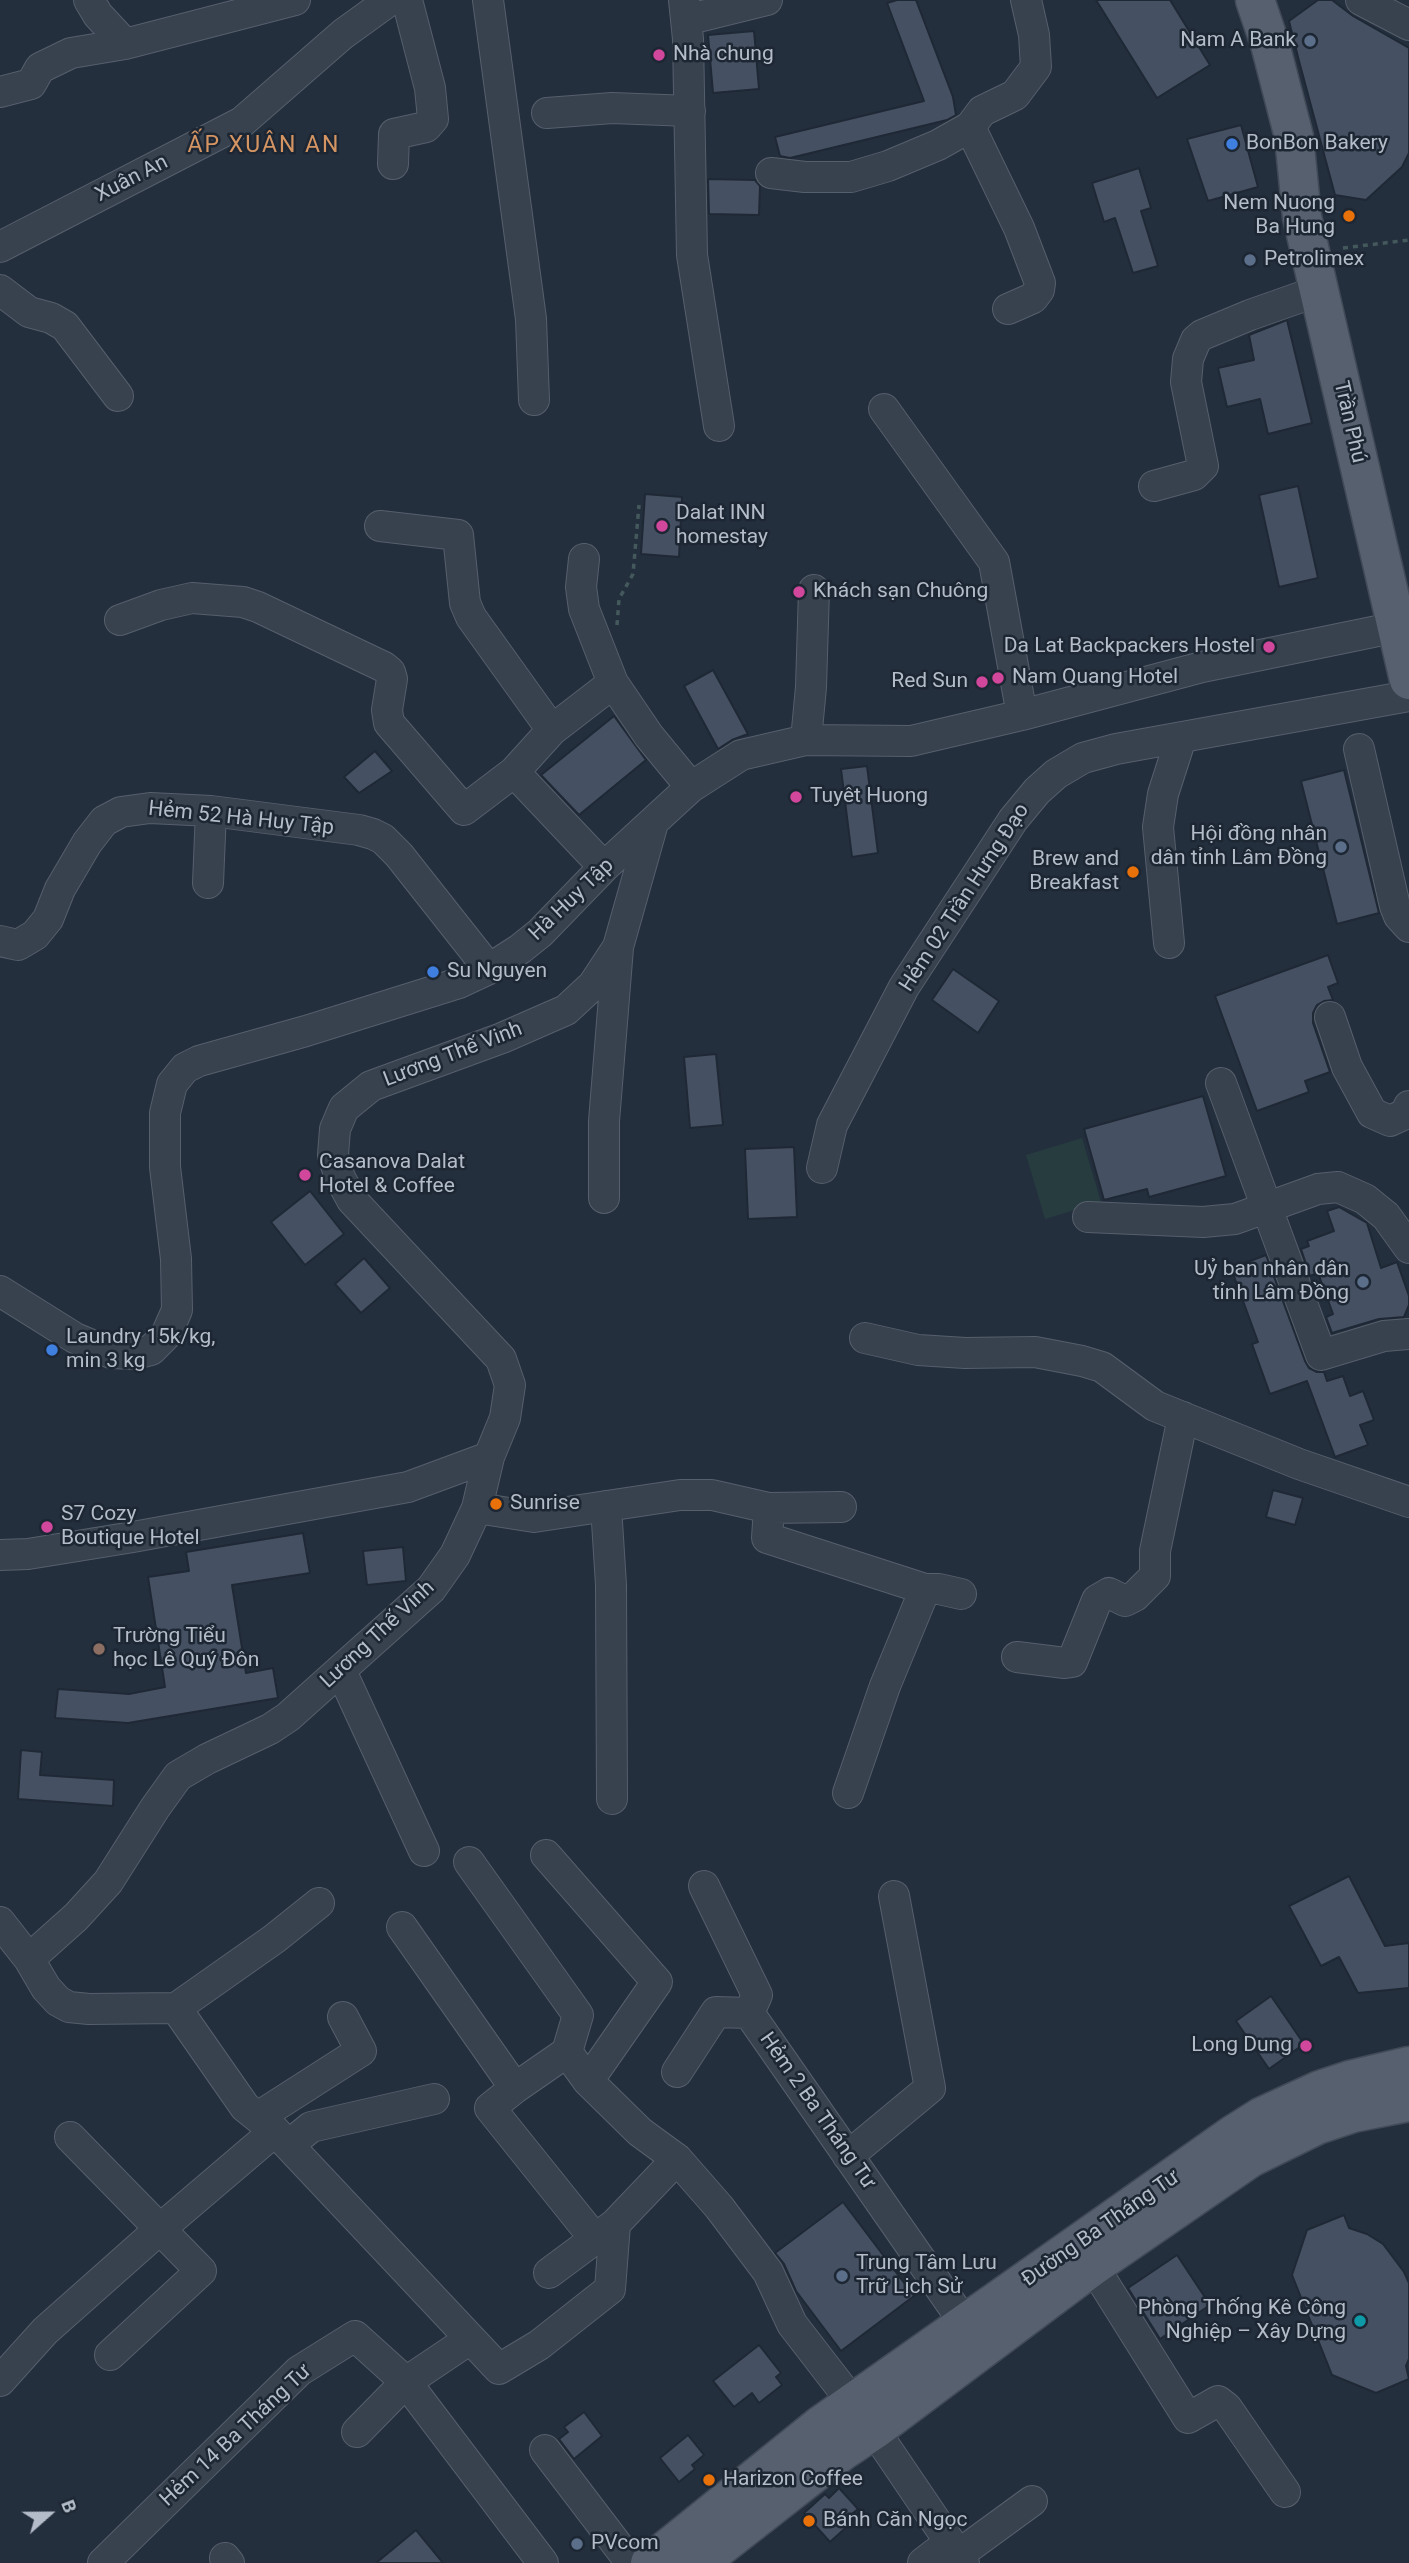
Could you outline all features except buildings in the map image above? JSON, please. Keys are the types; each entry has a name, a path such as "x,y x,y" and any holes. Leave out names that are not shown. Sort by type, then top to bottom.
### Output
{"main road":[{"name":"Trần Phú","path":"1232,0 1249,49 1274,144 1302,217"},
{"name":"Trần Phú","path":"1255,0 1270,44 1294,137 1302,217 1408,678"},
{"name":"Đường Ba Tháng Tư","path":"863,2417 966,2325 1234,2134 1262,2117 1320,2090 1399,2090"},
{"name":"Đường Ba Tháng Tư","path":"650,2563 863,2417 1261,2152 1399,2090"},
{"name":"Đường Ba Tháng Tư","path":"699,2563 831,2439"}],"street":[{"path":"89,0 98,15 125,44"},
{"path":"0,92 32,84 40,68 71,52 125,44 295,0"},
{"name":"Xuân An","path":"0,247 242,122 343,34 390,0"},
{"path":"393,164 394,134 426,127 433,119 430,88 407,0"},
{"path":"488,0 531,319 534,400"},
{"path":"719,426 692,255 690,111 685,10 767,0"},
{"path":"771,173 805,177 851,177 938,145 970,127 982,111 1016,94 1036,66 1034,35 1026,0"},
{"path":"1361,0 1401,14"},
{"path":"547,113 612,108 690,111"},
{"path":"970,127 1019,228 1040,283 1033,298 1008,309"},
{"path":"0,290 29,313 51,318 65,326 118,396"},
{"path":"1154,486 1194,475 1203,466 1186,382 1188,359 1196,340 1226,325 1318,291"},
{"path":"884,409 994,562 1022,715"},
{"path":"380,526 458,535 465,603 471,617 552,730"},
{"path":"584,559 584,609 613,682 649,736 691,787"},
{"path":"806,740 811,687 814,590"},
{"path":"120,620 161,605 192,598 229,600 258,607 390,672 387,710 389,723 464,810 514,772 552,730 613,682"},
{"name":"Hà Huy Tập","path":"0,1291 75,1338 111,1353 135,1354 151,1350 166,1335 177,1310 176,1259 165,1167 165,1113 173,1084 185,1068 199,1060 306,1031 459,983 489,969 540,933 604,867 691,787 741,755 806,740 911,740 1022,715 1202,667 1397,627"},
{"name":"Hẻm 02 Trần Hưng Đạo","path":"822,1168 832,1125 904,987 1013,820 1037,791 1056,774 1083,758 1116,749 1181,738 1408,678"},
{"path":"1169,943 1158,827 1163,794 1181,738"},
{"path":"1359,749 1395,906 1399,916 1409,927"},
{"path":"514,772 604,867"},
{"name":"Hẻm 52 Hà Huy Tập","path":"0,941 18,945 35,935 48,919 60,888 87,843 111,816 150,808 211,811 359,830 383,839 399,855 489,969"},
{"path":"208,883 211,811"},
{"name":"Lương Thế Vinh","path":"29,1959 76,1917 108,1882 178,1776 270,1729 313,1697 431,1589 455,1555 477,1508 489,1457 505,1418 510,1385 501,1359 352,1200 340,1178 333,1155 335,1129 344,1108 371,1086 502,1038 566,1010 593,985 618,947 653,823"},
{"path":"604,1198 604,1121 618,947"},
{"path":"1330,1017 1347,1067 1372,1113 1390,1121 1405,1114 1409,1106"},
{"path":"1221,1083 1321,1355 1384,1336 1409,1334"},
{"path":"1088,1217 1203,1222 1235,1219 1318,1189 1338,1186 1365,1199 1386,1216 1409,1248"},
{"path":"865,1338 918,1350 965,1353 1035,1352 1102,1367 1155,1406 1299,1464 1409,1502"},
{"path":"1017,1657 1072,1662 1097,1600 1109,1592 1125,1601 1154,1576 1156,1551 1183,1417"},
{"path":"0,1555 28,1554 133,1537 408,1488 489,1457"},
{"path":"477,1508 534,1517 680,1495 701,1495 769,1508 841,1507"},
{"path":"606,1506 611,1586 612,1799"},
{"path":"769,1508 767,1538 925,1589 961,1594"},
{"path":"848,1793 886,1686 925,1589"},
{"path":"341,1671 424,1851"},
{"path":"546,1854 657,1982 587,2081"},
{"path":"176,2008 245,2107 274,2131 499,2369 549,2337 610,2289 605,2232 490,2108 567,2052 578,2015 469,1862"},
{"name":"Hẻm 2 Ba Tháng Tư","path":"704,1886 757,1995 749,2013 966,2325"},
{"path":"848,2156 930,2088 894,1896"},
{"path":"0,1922 29,1959 46,1988 58,2001 69,2007 176,2008 274,1940 318,1903"},
{"path":"402,1927 515,2088"},
{"path":"677,2072 716,2012 749,2013"},
{"path":"5,2376 45,2331 274,2131 361,2051 344,2017"},
{"path":"567,2052 587,2081 640,2132 677,2159 719,2207 768,2272 792,2324 863,2417 957,2554"},
{"path":"274,2131 311,2127 433,2099"},
{"path":"70,2137 201,2271 110,2355"},
{"path":"549,2273 605,2232 677,2159"},
{"path":"1093,2266 1188,2418 1218,2402 1227,2408 1285,2493"},
{"name":"Hẻm 14 Ba Tháng Tư","path":"103,2563 299,2371 355,2336 406,2382"},
{"path":"357,2432 406,2382 470,2339"},
{"path":"406,2382 543,2563"},
{"path":"545,2450 631,2563"},
{"path":"923,2563 957,2554 1032,2501"}],"path":[{"path":"1343,248 1409,240"},
{"path":"617,627 620,599 633,574 639,505"}],"green space":[{"path":"1082,1138 1101,1202 1045,1219 1026,1155"}],"place":[{"name":"Nam A Bank","path":"1310,41"},
{"name":"Nhà chung","path":"659,55"},
{"name":"BonBon Bakery","path":"1232,144"},
{"name":"Nem Nuong Ba Hung","path":"1349,216"},
{"name":"Petrolimex","path":"1250,260"},
{"name":"Dalat INN homestay","path":"662,526"},
{"name":"Khách sạn Chuông","path":"799,592"},
{"name":"Da Lat Backpackers Hostel","path":"1269,647"},
{"name":"Nam Quang Hotel","path":"998,678"},
{"name":"Red Sun","path":"982,682"},
{"name":"Tuyêt Huong","path":"796,797"},
{"name":"Hội đồng nhân dân tỉnh Lâm Đồng","path":"1341,847"},
{"name":"Brew and Breakfast","path":"1133,872"},
{"name":"Su Nguyen","path":"433,972"},
{"name":"Casanova Dalat Hotel & Coffee","path":"305,1175"},
{"name":"Uỷ ban nhân dân tỉnh Lâm Đồng","path":"1363,1282"},
{"name":"Laundry 15k/kg, min 3 kg","path":"52,1350"},
{"name":"Sunrise","path":"496,1504"},
{"name":"S7 Cozy Boutique Hotel","path":"47,1527"},
{"name":"Trường Tiểu học Lê Quý Đôn","path":"99,1649"},
{"name":"Long Dung","path":"1306,2046"},
{"name":"Trung Tâm Lưu Trữ Lịch Sử","path":"842,2276"},
{"name":"Phòng Thống Kê Công Nghiệp – Xây Dựng","path":"1360,2321"},
{"name":"Harizon Coffee","path":"709,2480"},
{"name":"Bánh Căn Ngọc","path":"809,2521"},
{"name":"PVcom","path":"577,2544"}],"district":[{"name":"ẤP XUÂN AN","path":"264,146"}]}
